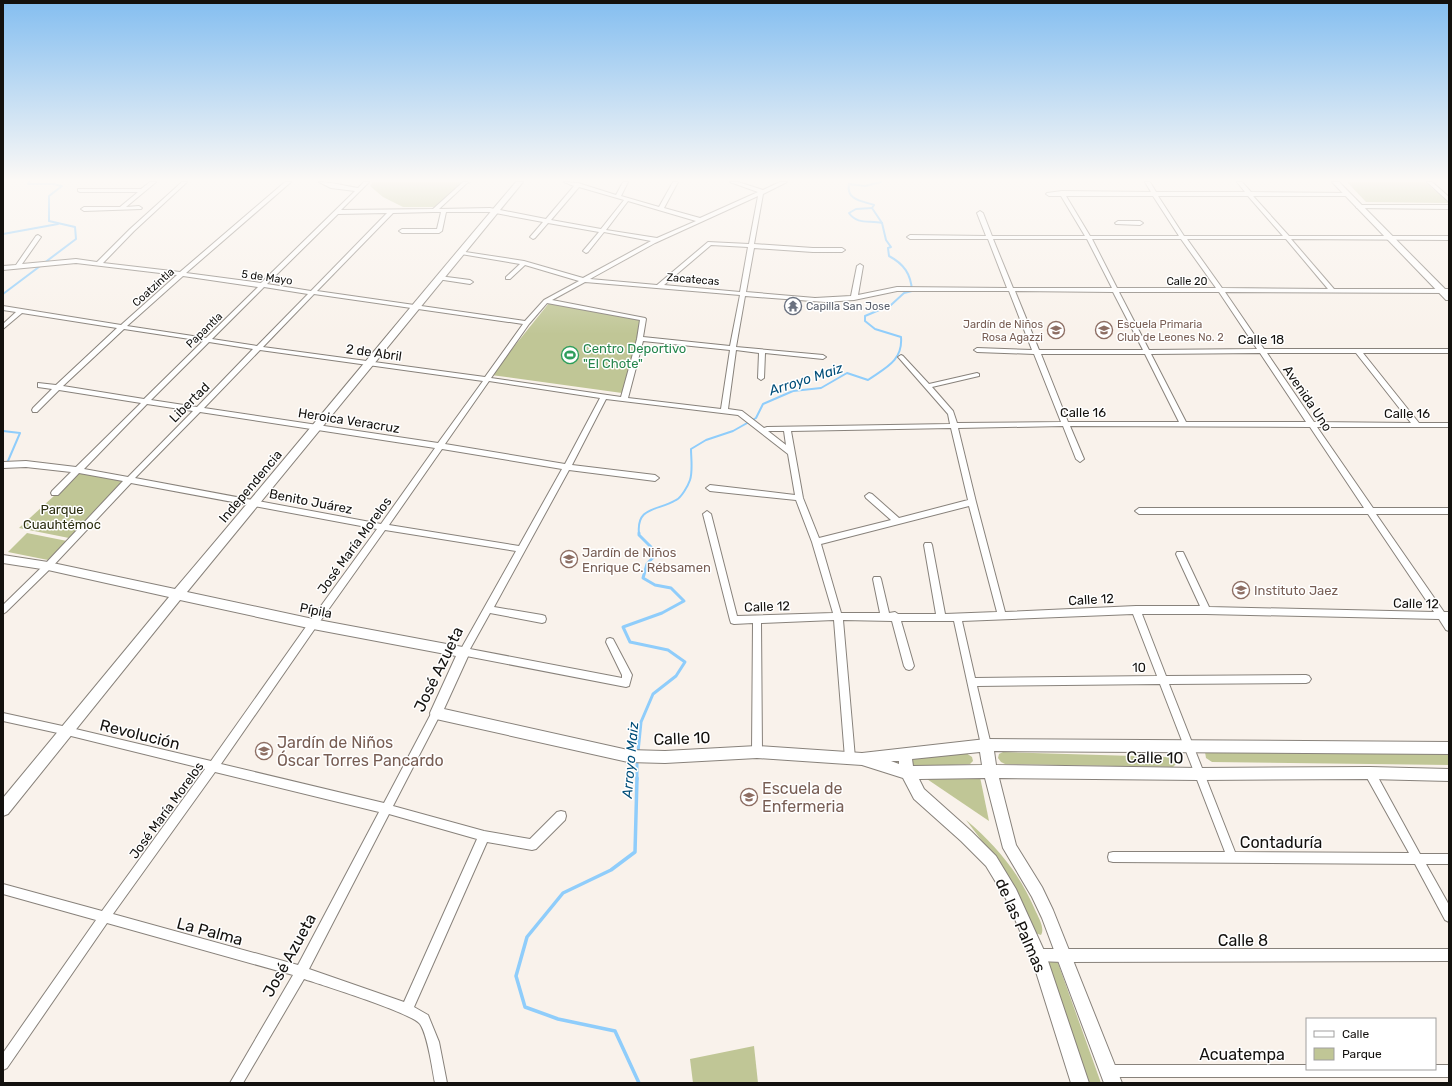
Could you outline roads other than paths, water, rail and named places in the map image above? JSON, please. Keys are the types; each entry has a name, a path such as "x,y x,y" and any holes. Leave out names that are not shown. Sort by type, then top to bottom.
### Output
{"main road":[{"name":"Independencia","path":"3,809 177,595 318,427 477,233"},
{"path":"1385,233 1446,291 1449,298"},
{"name":"Pípila","path":"3,559 48,566 313,624 464,652"},
{"name":"José Azueta","path":"436,713 464,652"},
{"name":"Calle 10","path":"436,713 628,756 665,757 757,752 856,758 986,745 1449,748"},
{"name":"de las Palmas","path":"986,745 990,772 1010,848 1037,892 1048,915 1110,1077"},
{"name":"de las Palmas","path":"904,753 908,773 919,794 966,836 991,861 1011,894 1038,955 1080,1083"},
{"name":"Calle 10","path":"856,758 908,773 1370,773 1449,775"}],"street":[{"path":"98,264 129,233"},
{"name":"Coatzintla","path":"35,410 57,388 182,274 230,233"},
{"name":"Papantla","path":"55,493 316,233"},
{"name":"Libertad","path":"3,610 48,566 130,479 371,233"},
{"path":"533,237 537,233"},
{"path":"586,251 602,233"},
{"path":"613,233 657,240"},
{"name":"José María Morelos","path":"3,1064 104,918 528,323 546,301 673,233"},
{"path":"755,233 733,348 724,412 740,413 790,452"},
{"path":"988,233 1080,459"},
{"path":"1086,233 1184,424"},
{"path":"910,237 1089,238 1123,233"},
{"path":"1146,233 1183,238 1449,238"},
{"name":"Avenida Uno","path":"1180,233 1221,291 1311,425 1445,616 1449,627"},
{"path":"1282,233 1333,291"},
{"path":"18,266 38,237"},
{"path":"658,286 710,243 842,250"},
{"name":"Zacatecas","path":"461,252 524,263 583,280 815,300 854,298 897,289 926,289"},
{"name":"5 de Mayo","path":"3,268 71,261 182,274 528,323"},
{"path":"508,278 524,263"},
{"path":"854,298 860,266"},
{"path":"439,278 470,282"},
{"name":"Calle 20","path":"926,289 1446,291"},
{"path":"546,301 643,318 640,339 624,400"},
{"name":"2 de Abril","path":"6,309 370,364 487,379 624,400 724,412"},
{"path":"3,327 21,311"},
{"path":"640,339 823,357"},
{"name":"Calle 18","path":"977,350 1036,352 1449,351"},
{"path":"761,378 762,351"},
{"path":"1358,351 1417,425"},
{"path":"901,358 951,413 972,502 1002,616"},
{"path":"928,386 977,375"},
{"name":"Heroica Veracruz","path":"40,385 569,467 655,478"},
{"name":"José Azueta","path":"464,652 521,548 569,467 604,397"},
{"name":"Calle 16","path":"763,430 1065,424 1449,425"},
{"path":"787,430 799,498 816,542 838,616 856,758"},
{"name":"Benito Juárez","path":"3,465 26,464 77,470 383,527 521,548"},
{"path":"710,488 799,498"},
{"path":"869,496 897,521"},
{"path":"816,542 972,502"},
{"path":"1138,511 1449,511"},
{"name":"Calle 12","path":"707,514 734,620 838,616 941,618 1136,610 1206,610 1445,616"},
{"path":"928,545 941,618"},
{"path":"1180,554 1206,610"},
{"path":"877,580 885,616"},
{"path":"488,609 542,619"},
{"path":"1136,610 1232,858"},
{"path":"895,616 909,666"},
{"path":"957,617 986,745"},
{"path":"757,619 757,752"},
{"name":"Pípila","path":"464,652 626,683 627,675 610,642"},
{"name":"10","path":"972,682 1306,679"},
{"name":"José Azueta","path":"236,1083 300,972 387,809 436,713"},
{"name":"Revolución","path":"3,717 67,731 387,809 484,836 532,845 561,816"},
{"path":"1370,773 1449,916"},
{"path":"407,1009 484,836"},
{"name":"Contaduría","path":"1113,857 1449,859"},
{"name":"La Palma","path":"3,889 300,972 407,1009 424,1019 434,1042 441,1083"},
{"name":"Calle 8","path":"1038,955 1449,955"},
{"name":"Acuatempa","path":"1110,1077 1449,1071"}],"waterway":[{"path":"3,234 10,233"},
{"path":"3,294 76,239 75,233"},
{"name":"Arroyo Maiz","path":"638,752 641,722 653,694 676,676 685,662 668,650 630,642 623,627 662,613 684,601 671,588 655,585 643,578 647,564 657,553 639,535 641,518 650,511 678,499 682,494 690,480 692,464 691,449 706,440 733,431 756,418 763,404 793,391 821,388 847,373 868,380 892,363 899,352 901,337 875,329 865,321 865,316 891,305 904,293 912,291 910,279 906,270 899,262 889,256 888,248 891,247 886,240 884,233"},
{"path":"3,431 20,433 8,461 3,465"},
{"name":"Arroyo Maiz","path":"637,761 637,778"},
{"name":"Arroyo Maiz","path":"637,778 635,852 611,870 563,893 527,937 516,976 525,1007 558,1019 615,1031 639,1083"}],"place":[{"name":"Capilla San Jose","path":"793,306"},
{"name":"Jardín de Niños Rosa Agazzi","path":"1056,330"},
{"name":"Escuela Primaria Club de Leones No. 2","path":"1104,330"},
{"name":"Centro Deportivo \"El Chote\"","path":"570,355"},
{"name":"Jardín de Niños Enrique C. Rébsamen","path":"569,559"},
{"name":"Instituto Jaez","path":"1241,590"},
{"name":"Jardín de Niños Óscar Torres Pancardo","path":"264,751"},
{"name":"Escuela de Enfermeria","path":"749,797"}],"park label":[{"name":"Parque Cuauhtémoc","path":"62,516"}]}
